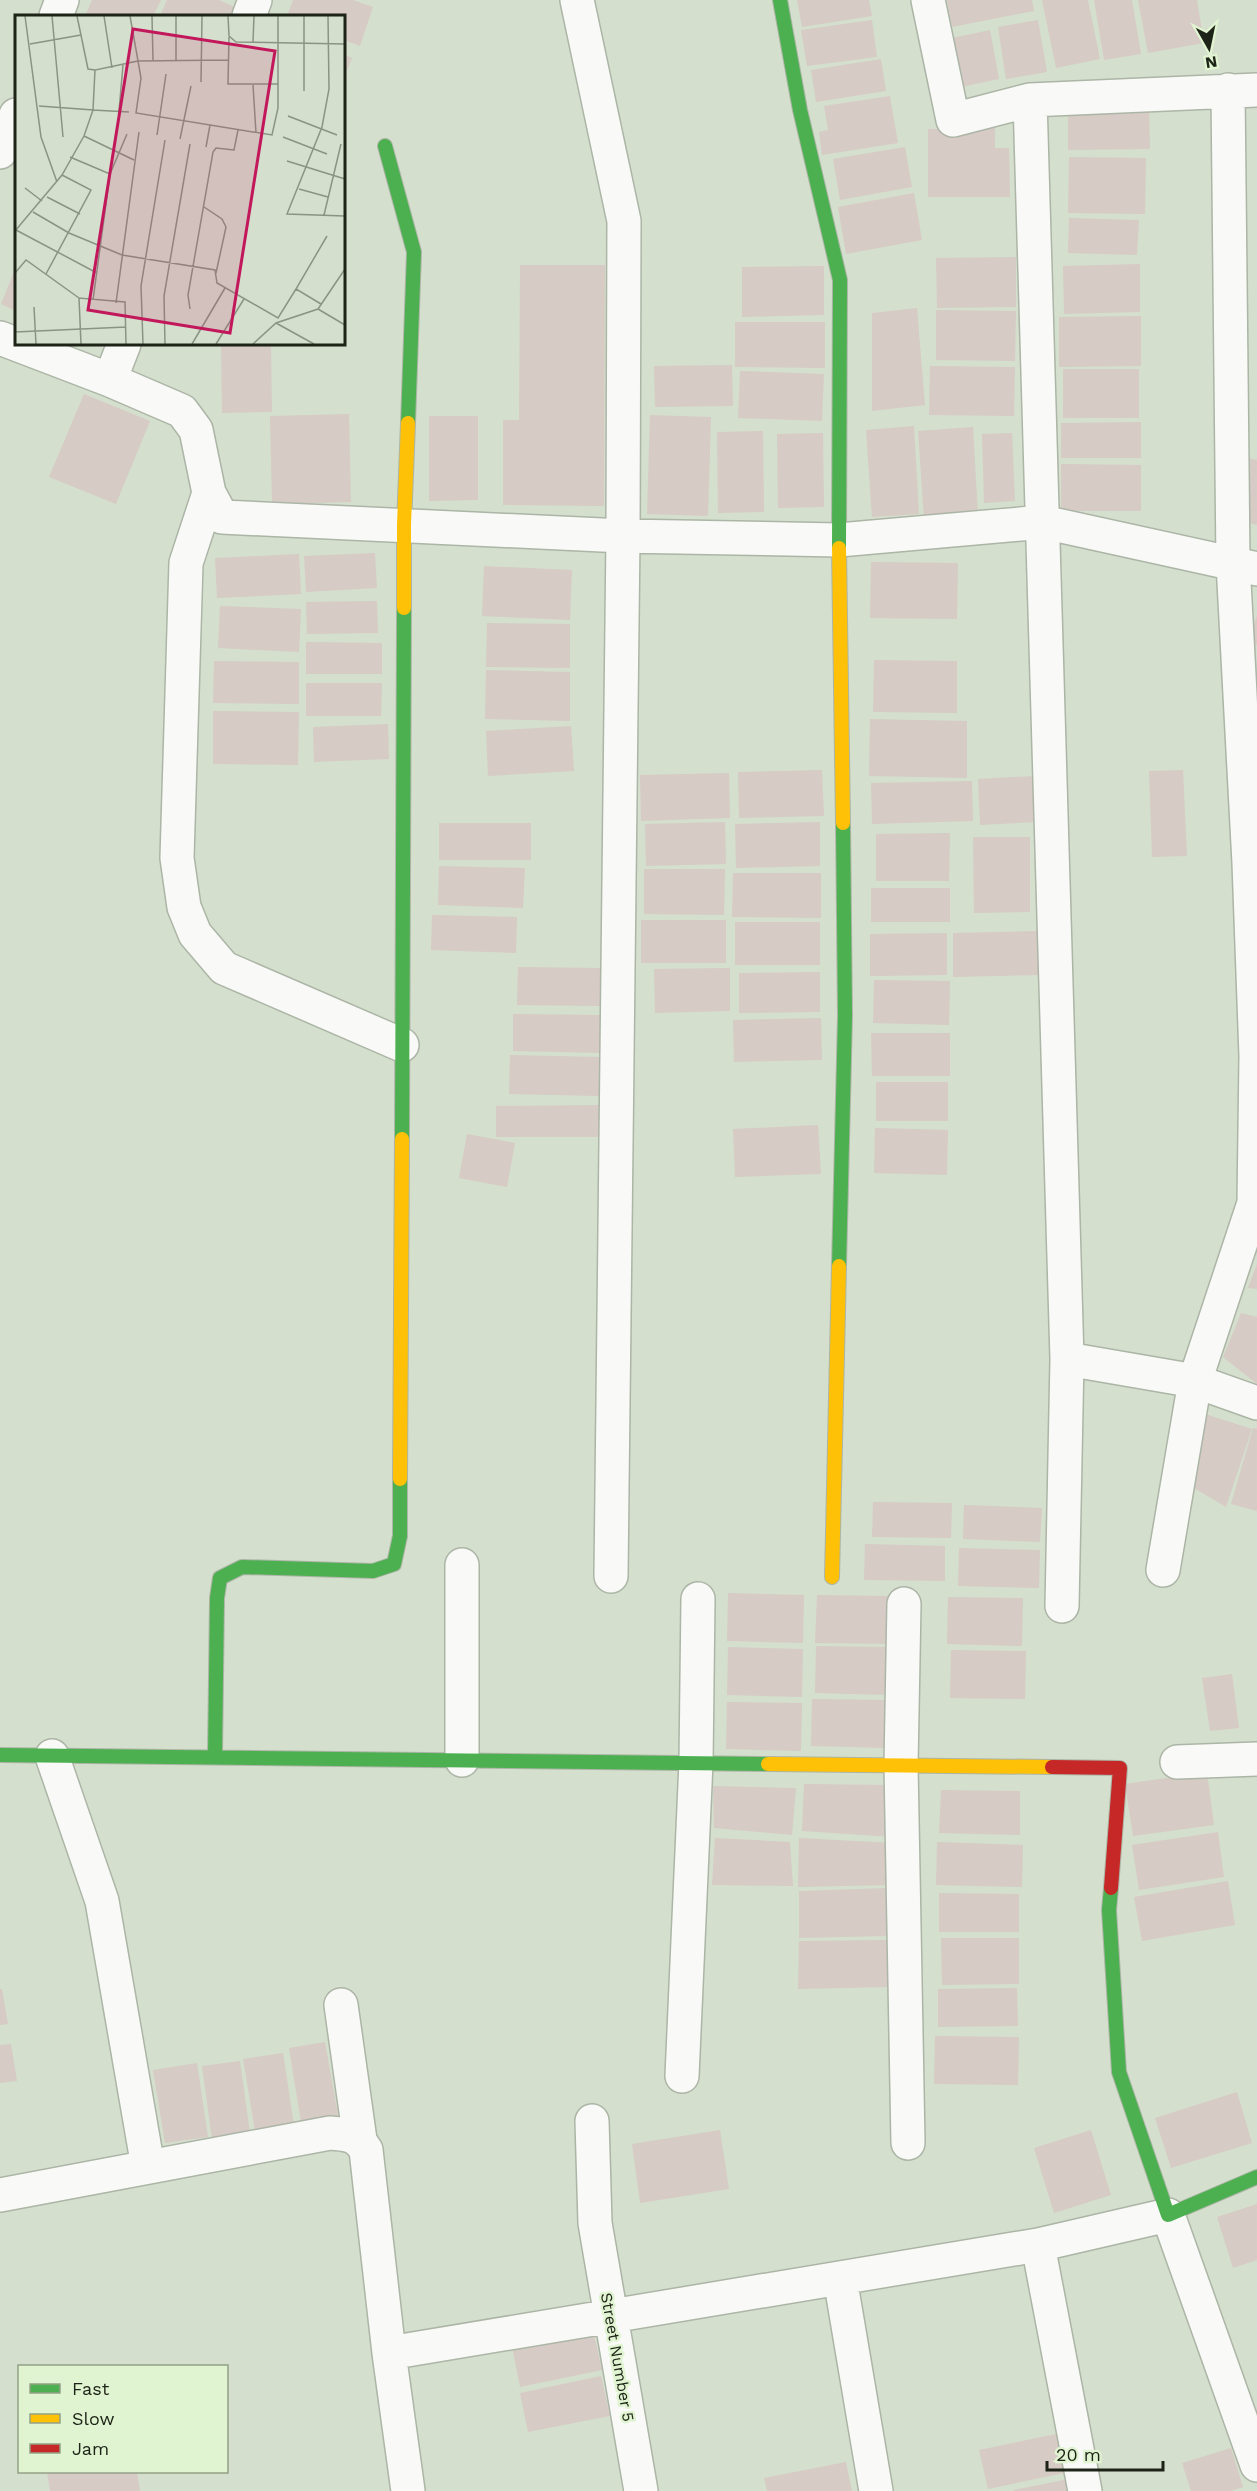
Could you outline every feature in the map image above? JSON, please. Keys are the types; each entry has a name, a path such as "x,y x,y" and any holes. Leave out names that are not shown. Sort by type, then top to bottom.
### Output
{"street":[{"path":"56,15 62,0"},
{"path":"249,15 255,0"},
{"path":"577,0 624,221 623,536 616,963 611,1576"},
{"path":"780,0 800,110 840,280 839,540 845,1016 832,1577"},
{"path":"928,0 953,120 1030,100 1243,90 1245,566 1249,863 1256,1056 1255,1203 1195,1381 1163,1570"},
{"path":"1030,100 1066,1359 1062,1606"},
{"path":"0,152 15,117"},
{"path":"215,1757 217,1598 220,1578 242,1567 373,1571 394,1564 400,1536 404,525 415,268 414,252 385,146"},
{"path":"0,338 15,344"},
{"path":"18,345 110,380 182,411 196,430 209,494 222,517 623,536 839,540 1043,522 1245,566"},
{"path":"110,380 124,345"},
{"path":"209,494 186,563 177,858 184,907 195,934 224,968 402,1046"},
{"path":"1066,1359 1195,1381 1257,1403"},
{"path":"462,1565 462,1760"},
{"path":"682,2076 696,1762 698,1599"},
{"path":"904,1604 901,1765 908,2143"},
{"path":"0,1755 1120,1768 1109,1910 1119,2072 1257,2465"},
{"path":"52,1756 102,1900 147,2168"},
{"path":"1177,1762 1257,1759"},
{"path":"341,2005 360,2140 366,2150 388,2353 408,2491"},
{"name":"Street Number 5","path":"592,2121 595,2223 640,2491"},
{"path":"0,2195 330,2133 350,2134 360,2140"},
{"path":"388,2353 1038,2245 1168,2215 1257,2177"},
{"path":"1038,2245 1085,2491"},
{"path":"840,2278 876,2491"}],"building":[{"path":"92,0 161,0 154,15 85,15"},
{"path":"167,0 219,0 237,8 234,15 160,15"},
{"path":"293,0 353,0 373,7 360,46 345,40 345,15 287,15"},
{"path":"797,0 869,0 872,16 802,27"},
{"path":"947,0 1032,0 1034,11 952,27"},
{"path":"1042,0 1088,0 1100,59 1056,68"},
{"path":"1094,0 1132,0 1141,54 1104,60"},
{"path":"1138,0 1197,0 1204,43 1148,53"},
{"path":"872,20 877,57 807,66 801,30"},
{"path":"1038,20 1047,72 1006,79 998,27"},
{"path":"990,30 999,79 961,87 952,38"},
{"path":"345,54 352,58 345,76"},
{"path":"881,59 886,91 816,102 811,70"},
{"path":"890,96 898,143 822,155 819,132 828,130 824,106"},
{"path":"1149,104 1150,149 1068,150 1068,105"},
{"path":"995,128 995,148 1009,148 1010,197 928,197 928,129"},
{"path":"905,147 912,187 840,200 833,159"},
{"path":"1069,157 1146,158 1145,214 1068,213"},
{"path":"914,193 922,240 846,254 838,207"},
{"path":"1069,218 1139,220 1137,255 1068,253"},
{"path":"1016,257 1016,307 937,308 936,258"},
{"path":"1140,264 1140,312 1064,314 1063,266"},
{"path":"520,265 605,265 604,506 503,505 503,420 519,420"},
{"path":"824,266 824,315 742,317 742,267"},
{"path":"15,269 15,311 1,304"},
{"path":"917,308 925,405 872,411 872,313"},
{"path":"936,310 1016,311 1015,361 936,360"},
{"path":"1141,316 1141,366 1059,367 1059,317"},
{"path":"735,322 825,322 825,368 735,367"},
{"path":"221,345 271,345 272,412 222,413"},
{"path":"732,365 733,406 655,407 654,366"},
{"path":"930,366 1015,367 1014,416 929,415"},
{"path":"1063,369 1139,369 1139,418 1063,418"},
{"path":"740,371 824,374 822,421 738,418"},
{"path":"84,394 150,421 116,504 49,477"},
{"path":"349,414 351,502 272,504 270,416"},
{"path":"650,415 711,417 708,516 647,514"},
{"path":"429,416 478,416 478,500 429,501"},
{"path":"1141,422 1141,458 1061,458 1061,423"},
{"path":"914,426 919,514 872,517 866,430"},
{"path":"973,427 978,515 924,519 918,431"},
{"path":"763,431 764,512 718,513 717,432"},
{"path":"823,433 824,507 778,508 777,434"},
{"path":"1012,433 1015,501 984,503 982,434"},
{"path":"1249,458 1257,460 1257,525 1235,520"},
{"path":"1061,464 1141,465 1141,511 1061,511"},
{"path":"375,553 377,588 306,592 304,556"},
{"path":"299,554 301,594 217,598 215,558"},
{"path":"871,562 958,563 957,619 870,618"},
{"path":"484,566 572,570 570,620 482,616"},
{"path":"377,601 378,633 307,634 306,602"},
{"path":"220,606 301,609 299,652 218,648"},
{"path":"1257,616 1257,645 1246,642"},
{"path":"487,623 570,624 570,668 486,667"},
{"path":"306,642 382,643 382,674 306,674"},
{"path":"874,660 957,661 957,713 873,712"},
{"path":"214,661 299,662 299,704 213,703"},
{"path":"486,670 570,672 570,721 485,719"},
{"path":"306,683 382,683 381,716 306,716"},
{"path":"213,711 299,712 298,765 213,764"},
{"path":"870,719 967,721 967,778 869,776"},
{"path":"388,724 389,759 314,762 313,727"},
{"path":"571,726 574,771 488,776 486,731"},
{"path":"822,770 824,816 739,818 738,772"},
{"path":"1183,770 1187,856 1152,857 1149,771"},
{"path":"729,773 730,818 641,821 640,775"},
{"path":"1034,776 1036,822 980,825 978,779"},
{"path":"972,781 973,821 872,824 871,783"},
{"path":"725,822 726,864 646,866 645,824"},
{"path":"820,822 820,866 736,868 735,824"},
{"path":"439,823 531,823 531,860 439,860"},
{"path":"950,833 949,881 876,881 876,834"},
{"path":"973,837 1030,837 1030,912 974,913"},
{"path":"439,866 525,868 523,908 438,905"},
{"path":"644,869 725,869 724,915 644,914"},
{"path":"733,873 821,873 821,918 732,917"},
{"path":"871,888 950,888 950,922 871,922"},
{"path":"432,915 517,917 516,953 431,950"},
{"path":"641,920 726,920 726,963 641,963"},
{"path":"735,922 820,922 820,965 735,965"},
{"path":"1039,931 1040,975 953,977 953,933"},
{"path":"947,933 947,975 870,976 870,934"},
{"path":"518,967 601,968 600,1006 517,1005"},
{"path":"730,968 730,1011 655,1013 654,969"},
{"path":"820,972 820,1012 739,1013 739,973"},
{"path":"874,980 950,981 949,1025 873,1023"},
{"path":"513,1014 601,1015 601,1053 513,1051"},
{"path":"821,1018 822,1060 734,1062 733,1020"},
{"path":"871,1033 950,1033 950,1076 872,1076"},
{"path":"510,1055 600,1057 599,1096 509,1094"},
{"path":"876,1082 948,1082 948,1121 876,1121"},
{"path":"601,1105 601,1137 496,1137 496,1106"},
{"path":"818,1125 821,1174 735,1177 733,1129"},
{"path":"875,1128 948,1130 947,1175 874,1173"},
{"path":"467,1134 515,1143 507,1187 459,1178"},
{"path":"1257,1264 1257,1289 1248,1288"},
{"path":"1241,1313 1257,1317 1257,1384 1223,1357"},
{"path":"1202,1413 1252,1429 1226,1507 1194,1488"},
{"path":"1253,1428 1257,1429 1257,1511 1231,1504"},
{"path":"873,1502 952,1503 951,1538 872,1537"},
{"path":"964,1505 1042,1508 1040,1542 963,1539"},
{"path":"865,1544 945,1546 945,1581 864,1580"},
{"path":"959,1548 1040,1550 1039,1588 958,1586"},
{"path":"728,1593 804,1595 803,1643 727,1641"},
{"path":"817,1595 892,1596 891,1644 815,1643"},
{"path":"948,1597 1023,1598 1022,1646 947,1644"},
{"path":"816,1646 891,1647 891,1695 815,1693"},
{"path":"728,1647 803,1649 802,1697 727,1695"},
{"path":"951,1650 1026,1651 1025,1699 950,1698"},
{"path":"1232,1674 1239,1728 1210,1731 1202,1678"},
{"path":"812,1699 887,1700 886,1748 811,1746"},
{"path":"727,1702 802,1703 801,1751 726,1749"},
{"path":"1207,1772 1214,1825 1133,1836 1125,1784"},
{"path":"804,1784 889,1785 894,1837 802,1831"},
{"path":"713,1786 796,1788 792,1835 714,1828"},
{"path":"941,1790 1020,1791 1020,1835 939,1833"},
{"path":"1218,1832 1224,1877 1139,1890 1132,1845"},
{"path":"715,1838 790,1842 793,1886 712,1885"},
{"path":"799,1838 893,1843 890,1885 798,1887"},
{"path":"937,1842 1023,1845 1022,1887 936,1885"},
{"path":"1228,1881 1235,1925 1142,1941 1134,1897"},
{"path":"889,1888 888,1936 799,1938 799,1891"},
{"path":"939,1893 1019,1894 1019,1932 939,1932"},
{"path":"941,1938 1019,1938 1019,1984 942,1985"},
{"path":"887,1940 889,1987 798,1989 799,1941"},
{"path":"1017,1988 1018,2026 938,2027 938,1989"},
{"path":"0,1989 2,1989 8,2024 0,2025"},
{"path":"935,2036 1019,2037 1018,2085 934,2084"},
{"path":"325,2042 338,2115 301,2122 289,2048"},
{"path":"11,2044 17,2081 0,2083 0,2045"},
{"path":"283,2053 294,2125 255,2131 243,2059"},
{"path":"240,2061 250,2133 212,2139 202,2066"},
{"path":"197,2063 208,2137 165,2143 153,2070"},
{"path":"1237,2092 1252,2143 1171,2168 1155,2118"},
{"path":"720,2130 729,2189 640,2203 632,2144"},
{"path":"1091,2130 1111,2195 1054,2213 1034,2148"},
{"path":"1257,2204 1257,2260 1233,2268 1217,2217"},
{"path":"593,2330 602,2370 520,2387 512,2347"},
{"path":"601,2376 610,2416 528,2432 520,2393"},
{"path":"1061,2433 1069,2472 988,2489 979,2450"},
{"path":"1231,2448 1243,2487 1231,2491 1191,2491 1182,2463"},
{"path":"846,2462 852,2491 767,2491 764,2478"},
{"path":"47,2473 137,2473 140,2491 50,2491"},
{"path":"1069,2479 1071,2491 1014,2491 1014,2490"}],"traffic: fast":[{"path":"780,0 800,110 840,280 839,548"},
{"path":"385,146 414,252 408,423"},
{"path":"402,1139 404,608"},
{"path":"839,1266 845,1016 843,823"},
{"path":"215,1757 217,1598 220,1578 242,1567 373,1571 394,1564 400,1536 400,1479"},
{"path":"0,1755 768,1764"},
{"path":"1111,1888 1109,1910 1119,2072 1168,2215 1257,2177"}],"traffic: slow":[{"path":"404,608 408,423"},
{"path":"839,548 843,823"},
{"path":"400,1479 402,1139"},
{"path":"832,1577 839,1266"},
{"path":"768,1764 1052,1767"}],"traffic: jam":[{"path":"1052,1767 1120,1768 1111,1888"}]}
